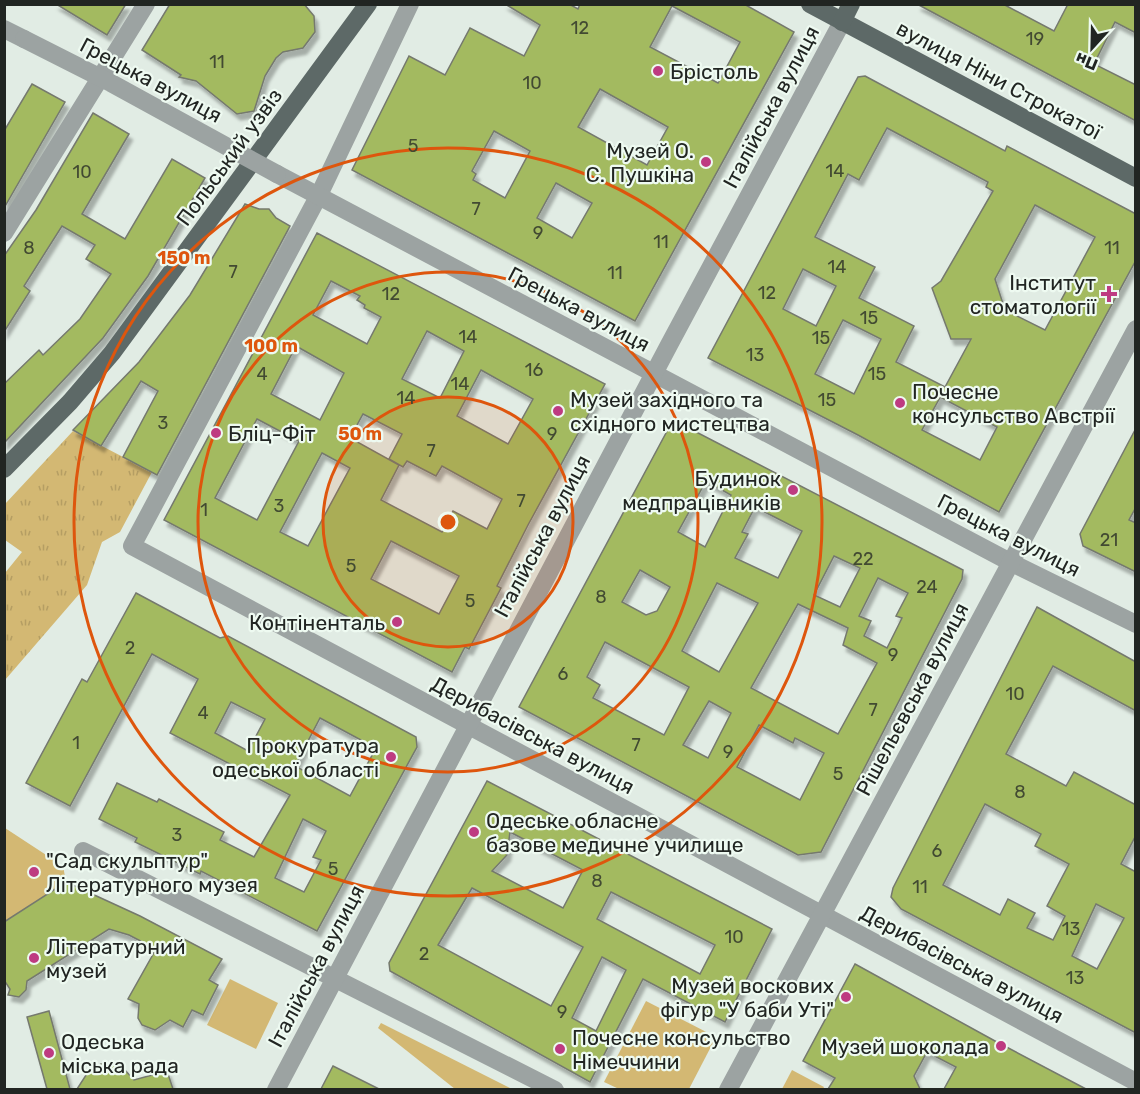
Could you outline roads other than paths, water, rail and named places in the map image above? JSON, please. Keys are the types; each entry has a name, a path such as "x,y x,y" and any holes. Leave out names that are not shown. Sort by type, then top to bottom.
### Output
{"main road":[{"name":"Польський узвіз","path":"4,469 70,402 126,335 368,4"},
{"name":"вулиця Ніни Строкатої","path":"810,4 1136,178"},
{"name":"Італійська вулиця","path":"842,22 852,4"}],"street":[{"path":"4,233 146,4"},
{"path":"319,195 410,4"},
{"name":"Італійська вулиця","path":"276,1089 842,22"},
{"name":"Грецька вулиця","path":"4,29 111,83 654,375 1012,563 1136,624"},
{"name":"Дерибасівська вулиця","path":"319,195 132,546 1136,1082"},
{"name":"Рішельєвська вулиця","path":"728,1089 1136,329"},
{"path":"83,851 555,1089"}],"place":[{"name":"Брістоль","path":"658,71"},
{"name":"Музей О. С. Пушкіна","path":"706,162"},
{"name":"Інститут стоматології","path":"1109,294"},
{"name":"Почесне консульство Австрії","path":"900,403"},
{"name":"Музей західного та східного мистецтва","path":"558,411"},
{"name":"Бліц-Фіт","path":"216,433"},
{"name":"Будинок медпрацівників","path":"793,490"},
{"name":"Контіненталь","path":"397,622"},
{"name":"Прокуратура одеської області","path":"391,757"},
{"name":"Одеське обласне базове медичне училище","path":"474,832"},
{"name":"\"Сад скульптур\" Літературного музея","path":"34,872"},
{"name":"Літературний музей","path":"34,958"},
{"name":"Музей воскових фігур \"У баби Уті\"","path":"846,997"},
{"name":"Музей шоколада","path":"1001,1046"},
{"name":"Почесне консульство Німеччини","path":"560,1049"},
{"name":"Одеська міська рада","path":"49,1053"}]}
